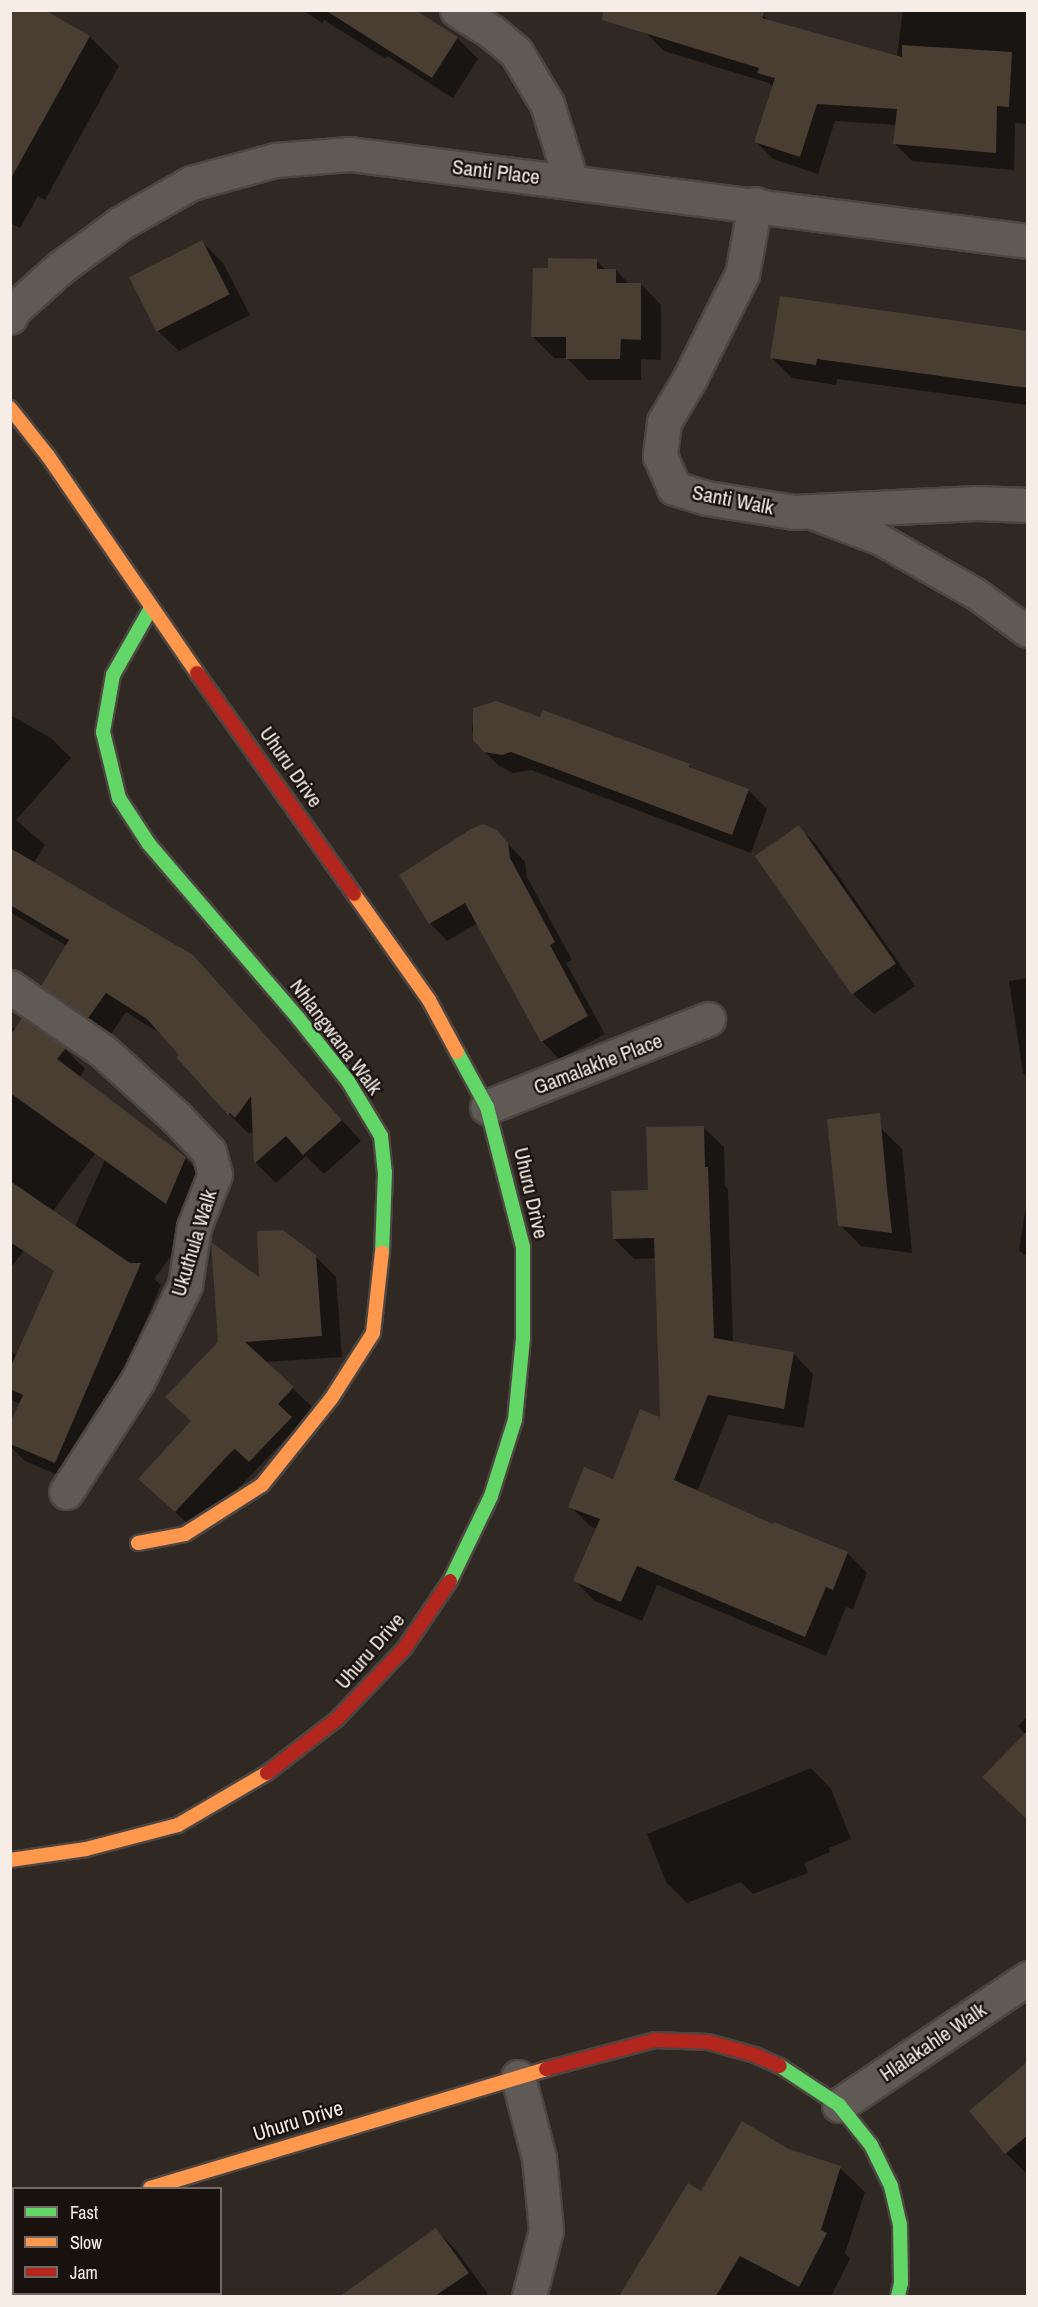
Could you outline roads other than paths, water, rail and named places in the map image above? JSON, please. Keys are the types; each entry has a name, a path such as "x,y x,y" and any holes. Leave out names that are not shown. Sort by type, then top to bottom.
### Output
{"street":[{"path":"457,10 492,32 516,52 547,104 570,181"},
{"name":"Santi Place","path":"10,317 13,310 61,267 121,223 191,183 275,160 350,154 755,204 1028,241"},
{"name":"Santi Walk","path":"755,204 742,274 690,378 664,422 660,456 674,488 707,498 807,512 977,502 1028,505"},
{"name":"Uhuru Drive","path":"10,408 48,456 151,608 429,1000 487,1107 523,1246 524,1338 515,1420 491,1496 453,1576 404,1649 337,1719 262,1777 178,1826 86,1849 10,1860"},
{"name":"Nhlangwana Walk","path":"138,1543 185,1534 262,1485 331,1400 373,1333 385,1229 385,1172 381,1136 348,1081 290,1009 149,844 119,798 103,732 113,675 151,608"},
{"name":"Ukuthula Walk","path":"10,987 103,1051 176,1117 209,1152 215,1174 194,1227 185,1285 138,1380 66,1492"},
{"name":"Gamalakhe Place","path":"487,1107 708,1019"},
{"name":"Hlalakahle Walk","path":"839,2105 1028,1978"},
{"name":"Uhuru Drive","path":"153,2187 518,2077 655,2040 708,2042 755,2055 785,2068 839,2105 871,2145 891,2186 900,2224 901,2283 898,2296"},
{"path":"518,2077 539,2158 546,2230 529,2296"}],"lane":[{"path":"807,512 879,539 976,594 1028,632"}]}
